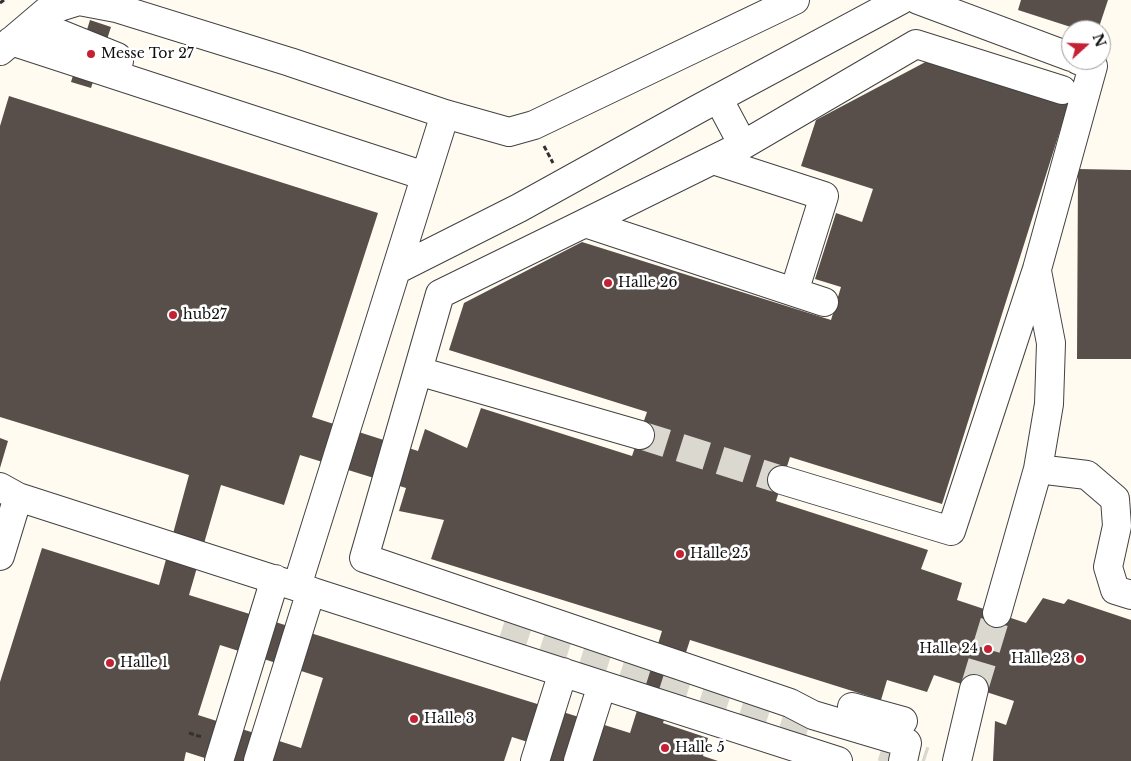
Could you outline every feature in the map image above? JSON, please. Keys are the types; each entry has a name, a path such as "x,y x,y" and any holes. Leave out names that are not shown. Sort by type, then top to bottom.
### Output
{"lane":[{"path":"6,46 47,12 79,1 116,8 290,62 445,114 509,132 534,125 795,0"},
{"path":"396,270 519,208 901,0"},
{"path":"918,0 1061,54"},
{"path":"33,23 117,57 132,81"},
{"path":"903,761 907,743 813,715 790,703 364,558 440,294 743,145 916,44 1062,90"},
{"path":"6,46 132,81 425,176"},
{"path":"782,480 951,531 1037,269 1092,70"},
{"path":"718,98 743,145"},
{"path":"219,761 294,585 445,114"},
{"path":"713,160 824,196 794,292"},
{"path":"585,223 824,302"},
{"path":"997,613 1038,469 1049,404 1051,343 1037,269"},
{"path":"418,371 640,435"},
{"path":"1038,469 1087,475 1115,499 1117,526 1122,543 1108,567 1114,590 1131,595"},
{"path":"0,556 6,498 294,585 838,761"},
{"path":"258,761 294,585"},
{"path":"535,761 563,672"},
{"path":"578,761 602,685"},
{"path":"957,761 974,689"},
{"path":"790,703 812,696 903,722"}],"path":[{"path":"0,3 4,0"}],"building":[{"path":"1021,0 1108,0 1101,20 1061,20 1061,24 1018,10"},
{"name":"Messe Tor 27","path":"90,20 111,27 91,88 71,82"},
{"path":"933,58 1069,102 942,504 790,457 776,501 928,550 921,569 962,583 957,600 1026,623 1043,598 1064,604 1068,599 1131,620 1131,761 993,761 995,721 1006,725 1014,701 934,675 927,692 887,680 881,700 690,640 663,723 708,738 703,756 718,761 525,761 531,743 512,737 504,761 214,761 186,752 184,761 0,761 0,682 42,548 159,585 189,475 0,417 0,126 9,96 378,213 312,417 418,451 425,429 467,448 481,408 632,456 647,412 449,350 464,303 582,242 831,320 841,287 815,279 836,213 862,222 873,189 801,166 816,120","holes":["300,455 406,488 399,511 444,520 431,559 662,631 630,733 189,595 221,485 284,505","220,645 323,678 301,748 198,715"]},
{"path":"1078,169 1131,170 1131,359 1077,359"},
{"path":"0,438 8,441 0,468"}],"tunnel":[{"path":"640,435 782,480"},
{"path":"974,689 997,613"},
{"path":"503,626 822,728"},
{"path":"882,747 925,761"}],"place":[{"name":"Messe Tor 27","path":"91,54"},
{"name":"Halle 26","path":"608,283"},
{"name":"hub27","path":"173,315"},
{"name":"Halle 25","path":"680,554"},
{"name":"Halle 24","path":"988,649"},
{"name":"Halle 23","path":"1080,659"},
{"name":"Halle 1","path":"110,663"},
{"name":"Halle 3","path":"414,719"},
{"name":"Halle 5","path":"665,748"}]}
